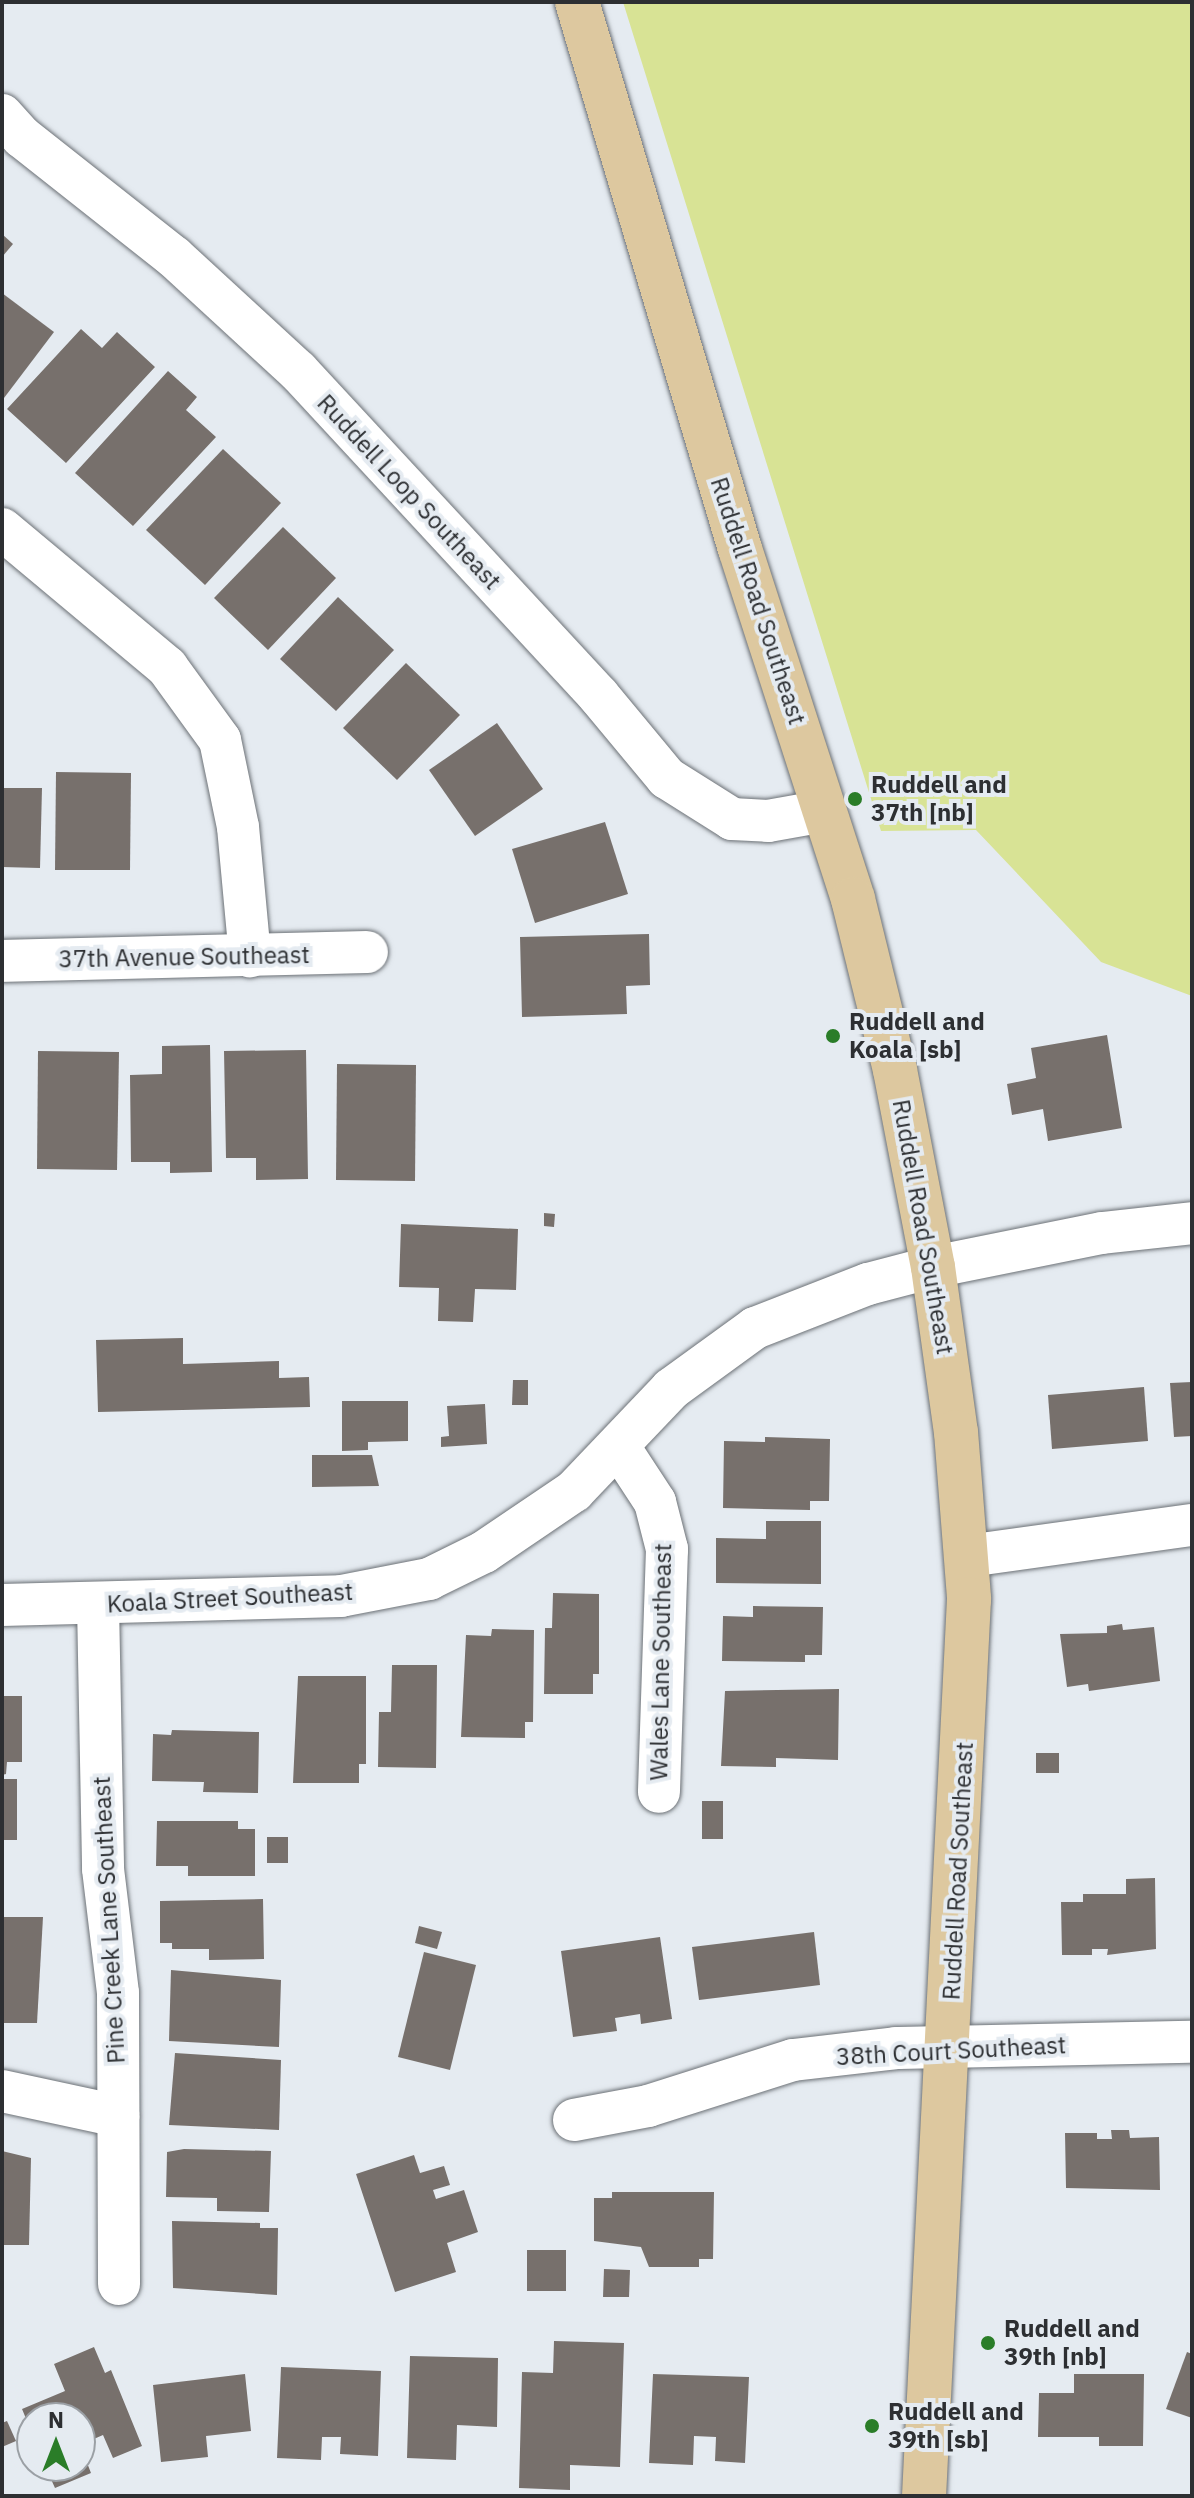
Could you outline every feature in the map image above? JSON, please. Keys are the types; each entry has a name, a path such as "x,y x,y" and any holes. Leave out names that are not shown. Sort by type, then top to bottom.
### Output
{"main road":[{"name":"Ruddell Road Southeast","path":"577,2 740,549 853,899 895,1070 933,1267 968,1556 950,2047 924,2496"}],"street":[{"name":"Ruddell Loop Southeast","path":"2,115 22,137 174,257 298,371 598,695 667,778 732,819 768,821 824,811"},
{"path":"2,529 167,667 220,740 238,827 250,956"},
{"name":"37th Avenue Southeast","path":"2,961 367,952"},
{"name":"Koala Street Southeast","path":"2,1605 341,1596 429,1579 484,1552 574,1491 671,1389 755,1328 868,1284 933,1267 1102,1233 1192,1223"},
{"name":"Wales Lane Southeast","path":"619,1447 655,1502 667,1549 659,1792"},
{"path":"968,1556 1192,1525"},
{"name":"Pine Creek Lane Southeast","path":"98,1604 103,1869 118,1993 119,2284"},
{"name":"38th Court Southeast","path":"574,2120 648,2106 793,2060 950,2047 1192,2042"},
{"path":"2,2091 118,2116"}],"green space":[{"path":"623,2 1192,2 1192,996 1101,962 976,830 881,831"}],"building":[{"path":"2,234 13,244 2,257"},
{"path":"2,293 54,332 4,398 2,396"},
{"path":"81,329 102,348 117,332 155,367 66,463 7,409"},
{"path":"168,371 197,397 186,410 216,437 133,526 75,473"},
{"path":"223,449 281,503 205,585 146,530"},
{"path":"283,527 336,578 268,650 214,598"},
{"path":"338,597 394,650 336,711 280,659"},
{"path":"406,663 460,715 397,780 343,728"},
{"path":"497,723 543,789 475,836 429,770"},
{"path":"56,772 131,773 130,870 55,870"},
{"path":"2,788 42,788 40,868 2,867"},
{"path":"605,822 628,894 535,923 512,849"},
{"path":"649,934 650,985 626,986 627,1014 522,1017 520,937"},
{"path":"1107,1035 1122,1128 1048,1141 1043,1109 1012,1115 1007,1084 1036,1078 1031,1048"},
{"path":"210,1045 212,1172 170,1173 170,1162 131,1162 130,1075 162,1074 162,1046"},
{"path":"306,1050 308,1179 256,1180 256,1158 226,1158 224,1051"},
{"path":"38,1051 119,1052 117,1170 37,1169"},
{"path":"337,1064 416,1065 415,1181 336,1180"},
{"path":"544,1213 555,1214 554,1227 544,1226"},
{"path":"401,1224 518,1229 516,1290 475,1289 473,1322 438,1321 439,1288 399,1287"},
{"path":"183,1338 183,1364 279,1361 279,1378 309,1377 310,1407 98,1412 96,1340"},
{"path":"513,1380 528,1380 528,1405 512,1405"},
{"path":"1192,1382 1192,1436 1174,1437 1170,1383"},
{"path":"1144,1387 1148,1441 1052,1449 1048,1395"},
{"path":"342,1401 408,1401 408,1441 368,1442 368,1450 342,1451"},
{"path":"485,1404 487,1444 441,1447 441,1437 449,1436 447,1406"},
{"path":"765,1437 830,1439 829,1501 810,1501 810,1510 723,1508 724,1441 765,1442"},
{"path":"312,1455 372,1455 379,1486 312,1487"},
{"path":"766,1521 821,1521 821,1584 716,1583 716,1538 766,1539"},
{"path":"553,1593 599,1594 599,1674 593,1674 593,1694 544,1694 545,1628 552,1628"},
{"path":"753,1606 823,1607 822,1655 805,1655 805,1662 722,1661 723,1616 753,1617"},
{"path":"1122,1624 1123,1630 1154,1627 1160,1681 1089,1691 1088,1684 1067,1687 1060,1634 1107,1633 1107,1626"},
{"path":"492,1629 534,1630 533,1722 525,1722 525,1738 461,1737 466,1635 491,1636"},
{"path":"392,1665 437,1665 436,1768 378,1767 379,1712 391,1712"},
{"path":"298,1676 366,1676 366,1764 359,1764 359,1783 293,1783"},
{"path":"839,1689 838,1760 776,1758 776,1767 721,1766 725,1691"},
{"path":"2,1696 22,1696 22,1762 7,1762 6,1774 2,1775"},
{"path":"172,1730 259,1732 258,1793 203,1792 204,1782 152,1781 153,1734 171,1735"},
{"path":"1036,1753 1059,1753 1059,1773 1036,1773"},
{"path":"2,1779 17,1779 17,1840 2,1840"},
{"path":"702,1801 723,1801 723,1839 702,1839"},
{"path":"157,1821 238,1821 238,1829 255,1829 255,1876 188,1876 188,1866 156,1866"},
{"path":"267,1837 288,1837 288,1863 267,1863"},
{"path":"1155,1878 1156,1949 1107,1955 1108,1949 1092,1949 1092,1955 1062,1955 1061,1902 1083,1902 1083,1894 1126,1894 1126,1879"},
{"path":"263,1899 264,1959 209,1960 209,1949 172,1949 172,1943 160,1943 160,1901"},
{"path":"2,1917 43,1917 37,2023 2,2023"},
{"path":"419,1926 442,1932 437,1949 415,1943"},
{"path":"814,1932 820,1985 699,2000 692,1947"},
{"path":"660,1937 672,2019 641,2024 640,2014 615,2018 617,2031 573,2037 561,1951"},
{"path":"424,1952 476,1965 450,2070 398,2057"},
{"path":"171,1970 281,1980 279,2047 169,2041"},
{"path":"175,2053 281,2060 279,2130 169,2125"},
{"path":"1111,2130 1129,2130 1130,2138 1159,2137 1160,2190 1066,2188 1065,2133 1097,2133 1097,2139 1112,2139"},
{"path":"184,2149 271,2151 269,2212 217,2211 217,2198 166,2197 167,2152"},
{"path":"2,2151 31,2158 29,2245 2,2245"},
{"path":"414,2155 420,2173 444,2166 450,2185 433,2190 436,2199 464,2190 478,2232 447,2243 456,2272 395,2292 356,2174"},
{"path":"612,2192 714,2192 713,2259 699,2259 699,2267 649,2267 641,2247 594,2241 594,2198 612,2198"},
{"path":"172,2221 260,2223 260,2228 278,2228 277,2295 173,2288"},
{"path":"527,2250 566,2250 566,2291 527,2291"},
{"path":"604,2269 630,2270 629,2297 603,2297"},
{"path":"554,2341 624,2343 620,2467 570,2465 570,2490 519,2488 522,2372 553,2373"},
{"path":"94,2347 105,2373 111,2370 142,2446 113,2458 103,2435 96,2438 96,2402 39,2402 65,2391 54,2364"},
{"path":"1187,2352 1192,2354 1192,2418 1166,2409"},
{"path":"410,2356 498,2358 497,2427 457,2425 456,2460 407,2458"},
{"path":"281,2367 381,2371 378,2456 340,2454 341,2437 322,2437 321,2460 277,2458"},
{"path":"245,2374 251,2431 206,2436 208,2457 161,2462 153,2385"},
{"path":"653,2374 749,2377 745,2463 715,2461 716,2437 694,2436 693,2465 649,2463"},
{"path":"1074,2374 1144,2374 1143,2446 1099,2446 1099,2437 1038,2437 1039,2393 1074,2393"},
{"path":"7,2421 16,2441 2,2447 2,2423"},
{"path":"52,2482 69,2482 55,2488"}],"place":[{"name":"Ruddell and 37th [nb]","path":"855,799"},
{"name":"Ruddell and Koala [sb]","path":"833,1036"},
{"name":"Ruddell and 39th [nb]","path":"988,2343"},
{"name":"Ruddell and 39th [sb]","path":"872,2426"}]}
